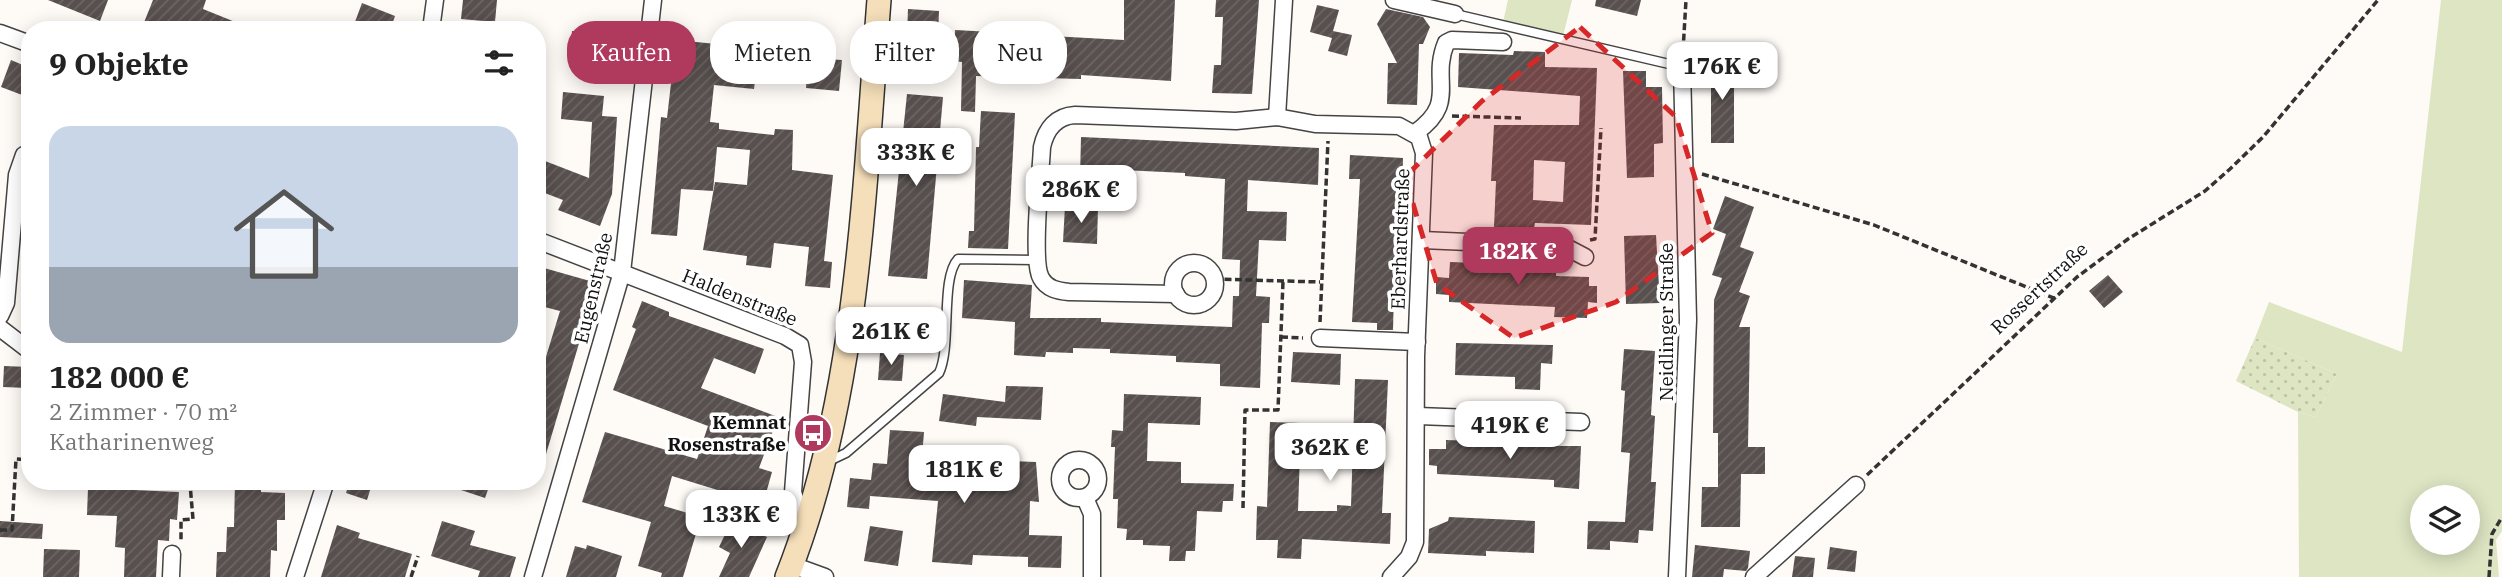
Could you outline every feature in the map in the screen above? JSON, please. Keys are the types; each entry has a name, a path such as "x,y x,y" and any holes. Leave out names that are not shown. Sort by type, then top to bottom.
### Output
{"main road":[{"path":"790,571 824,464 836,416 848,335 879,0"}],"street":[{"path":"432,21 435,0"},
{"name":"Eugenstraße","path":"533,577 622,272 653,0"},
{"path":"1277,117 1284,0"},
{"path":"1394,0 1455,14"},
{"path":"0,33 21,41"},
{"path":"1175,294 1056,291 1042,280 1037,260 1042,147 1044,137 1055,121 1075,115 1236,121 1277,117 1328,125 1399,126 1415,133 1436,116 1446,43 1452,40 1503,42"},
{"name":"Neidlinger Straße","path":"1677,577 1687,374 1686,169 1682,67"},
{"name":"Eberhardstraße","path":"1391,577 1409,556 1415,542 1417,342 1424,153 1415,133"},
{"path":"0,316 6,303 17,175 21,164"},
{"path":"1422,240 1564,246 1585,257"},
{"name":"Haldenstraße","path":"546,243 794,340 800,345 803,362 793,492 797,506 808,517"},
{"path":"1198,264 1205,267 1214,279 1212,295 1199,304 1183,302 1175,294 1174,279 1183,267 1198,264"},
{"path":"0,328 21,344"},
{"path":"1320,338 1417,342"},
{"path":"1418,416 1581,422"},
{"path":"1754,577 1856,485"},
{"path":"295,577 323,490"},
{"path":"1085,498 1092,514 1093,577"},
{"path":"171,577 172,554"},
{"path":"790,571 825,577"}],"lane":[{"path":"1455,14 1682,67"},
{"path":"824,464 846,453 939,373 954,263 963,258 1037,260"}],"path":[{"path":"1682,67 1686,0"},
{"name":"Rossertstraße","path":"1856,485 2077,277 2128,239 2205,191 2230,169 2263,137 2378,0"},
{"path":"1436,116 1521,118"},
{"path":"1281,337 1320,338 1328,125"},
{"path":"1564,246 1595,239 1601,128"},
{"path":"1686,169 1874,225 2056,299"},
{"path":"1214,279 1321,282"},
{"path":"1243,508 1245,410 1278,410 1283,281"},
{"path":"0,530 12,530 16,459 21,459"},
{"path":"172,554 181,541 181,520 193,519 191,490"},
{"path":"2489,577 2492,534 2502,517"},
{"path":"411,577 418,556"}],"highlighted area":[{"path":"1580,27 1676,117 1712,233 1616,302 1514,338 1437,284 1405,177 1482,101"}],"green space":[{"path":"1508,0 1572,0 1563,36 1503,22"},
{"path":"2441,0 2502,0 2502,531 2496,540 2499,577 2299,577 2298,412 2316,417 2337,374 2255,338 2269,302 2402,352"},
{"path":"2255,338 2337,374 2316,417 2298,412 2236,381"}],"building":[{"path":"48,0 108,0 100,21"},
{"path":"153,0 206,0 203,9 233,21 145,21"},
{"path":"463,0 497,0 495,21 461,19"},
{"path":"1124,0 1175,0 1171,81 1081,75 1081,79 1067,79 1067,37 1124,40"},
{"path":"1216,0 1259,0 1252,94 1212,93 1214,65 1221,65 1223,17 1215,17"},
{"path":"1596,0 1641,0 1637,16 1595,6"},
{"path":"362,3 395,16 393,21 355,21"},
{"path":"1317,5 1339,10 1333,31 1352,35 1347,56 1328,51 1332,38 1310,32"},
{"path":"908,9 939,11 939,21 908,21"},
{"path":"1386,9 1423,17 1430,27 1423,44 1419,44 1417,105 1387,104 1388,63 1397,63 1377,24"},
{"path":"959,30 973,31 975,112 961,111 962,62 959,62"},
{"path":"696,42 710,43 710,84 755,84 754,89 714,85 710,122 719,123 719,129 774,135 775,129 793,130 792,170 833,175 824,261 832,262 830,288 805,286 809,247 774,243 771,268 746,265 747,256 703,250 715,182 747,185 750,150 717,147 713,191 681,189 677,236 651,234 661,117 667,118 671,84 696,84"},
{"path":"1514,51 1545,52 1545,67 1597,68 1591,225 1535,223 1534,228 1494,227 1496,181 1491,181 1494,125 1579,125 1580,96 1458,87 1459,53 1513,55","holes":["1534,160 1565,162 1563,202 1533,200"]},
{"path":"11,60 21,64 21,95 1,87"},
{"path":"836,60 842,60 839,91 806,88 806,84 836,84"},
{"path":"1711,60 1734,61 1734,143 1711,143"},
{"path":"1623,71 1646,71 1646,87 1662,87 1663,143 1654,144 1654,177 1627,178"},
{"path":"563,92 604,96 602,116 617,117 612,194 600,226 558,210 563,200 546,193 546,161 589,178 592,122 561,119"},
{"path":"907,94 943,97 927,279 888,276"},
{"path":"981,111 1015,113 1008,249 968,248 969,231 974,231 976,147 979,147"},
{"path":"1081,137 1319,148 1318,185 1248,180 1247,211 1287,212 1286,241 1259,240 1256,296 1270,297 1269,323 1262,323 1260,388 1220,386 1220,364 1176,362 1176,356 1110,353 1110,349 1073,348 1073,353 1046,352 1045,357 1014,355 1015,322 962,318 964,280 1032,285 1030,318 1101,318 1101,322 1232,327 1233,296 1239,296 1240,260 1222,259 1225,179 1185,176 1185,173 1122,170 1122,178 1080,177"},
{"path":"1350,155 1403,158 1401,240 1397,240 1396,273 1399,273 1398,291 1394,291 1393,330 1377,330 1377,323 1352,322 1360,179 1349,179"},
{"path":"1725,196 1754,207 1740,247 1754,252 1739,292 1750,296 1739,327 1750,327 1748,447 1765,447 1765,474 1741,474 1740,527 1701,527 1702,487 1718,487 1718,433 1713,433 1714,300 1722,278 1712,275 1726,234 1713,229"},
{"path":"1065,206 1098,207 1097,244 1063,242"},
{"path":"1656,235 1660,303 1626,304 1624,236"},
{"path":"1450,262 1556,266 1556,276 1589,277 1589,286 1597,286 1597,303 1588,302 1587,318 1554,317 1555,307 1449,302 1449,295 1436,294 1436,277 1449,278"},
{"path":"546,269 597,283 546,454 546,357 560,311 546,307"},
{"path":"2108,275 2123,292 2104,308 2089,291"},
{"path":"642,301 669,312 669,316 764,349 755,374 714,358 701,388 778,417 759,468 772,472 763,504 672,476 664,506 701,517 683,577 661,577 662,573 638,566 651,522 582,502 605,432 697,459 708,426 613,390 636,329 632,327"},
{"path":"1456,343 1553,345 1552,364 1541,363 1540,390 1515,389 1515,377 1455,375"},
{"path":"1624,349 1655,351 1651,415 1655,416 1651,482 1656,482 1653,531 1639,530 1638,543 1610,541 1610,550 1587,549 1588,521 1625,522 1630,453 1621,452 1625,391 1621,390"},
{"path":"1293,352 1341,354 1340,385 1291,382"},
{"path":"880,353 904,355 902,381 878,380"},
{"path":"4,366 21,367 21,388 3,387"},
{"path":"1355,379 1388,380 1382,513 1391,513 1390,544 1302,539 1301,559 1277,558 1278,540 1256,540 1257,506 1267,507 1270,422 1301,423 1298,511 1337,511 1337,505 1351,506"},
{"path":"1006,386 1043,387 1041,420 977,417 976,426 939,421 943,394 1005,402"},
{"path":"1124,394 1201,397 1200,425 1148,423 1147,461 1181,462 1181,483 1234,484 1233,501 1223,501 1222,512 1197,511 1195,551 1186,551 1185,561 1169,561 1170,546 1143,545 1143,540 1126,540 1127,529 1117,528 1118,499 1113,499 1115,447 1111,447 1112,430 1123,431"},
{"path":"890,430 924,432 921,470 1004,476 1005,461 1036,462 1039,502 1030,501 1029,535 1062,536 1061,568 1028,567 1028,557 973,555 972,565 932,562 938,501 870,496 869,509 847,507 850,478 871,480 873,463 887,464"},
{"path":"1446,440 1510,442 1510,446 1581,446 1579,489 1554,487 1554,480 1437,474 1437,466 1429,465 1429,449 1446,449"},
{"path":"88,490 179,492 177,520 170,519 169,541 158,540 156,577 124,577 125,548 115,547 117,516 87,515"},
{"path":"235,490 285,493 285,520 277,520 277,551 271,550 270,577 216,577 217,552 226,552 227,527 234,527"},
{"path":"347,490 370,490 367,500 346,493"},
{"path":"461,490 488,490 485,498"},
{"path":"1449,517 1535,521 1534,553 1486,551 1486,556 1428,553 1429,529 1448,521"},
{"path":"732,520 767,537 749,577 719,577 730,553 719,547"},
{"path":"0,521 43,524 42,539 0,537"},
{"path":"442,521 475,531 470,545 516,557 510,577 478,577 480,571 431,556"},
{"path":"337,525 360,533 358,538 412,554 405,577 321,577"},
{"path":"870,526 903,531 898,566 864,561"},
{"path":"587,545 622,556 616,577 566,577 575,546 586,549"},
{"path":"1695,545 1750,551 1748,568 1746,571 1724,569 1723,577 1692,577"},
{"path":"1830,547 1857,551 1855,572 1827,569"},
{"path":"44,549 80,550 79,577 43,577"},
{"path":"1795,556 1815,558 1813,577 1792,577"}],"place":[{"name":"Kemnat Rosenstraße","path":"813,433"}]}
